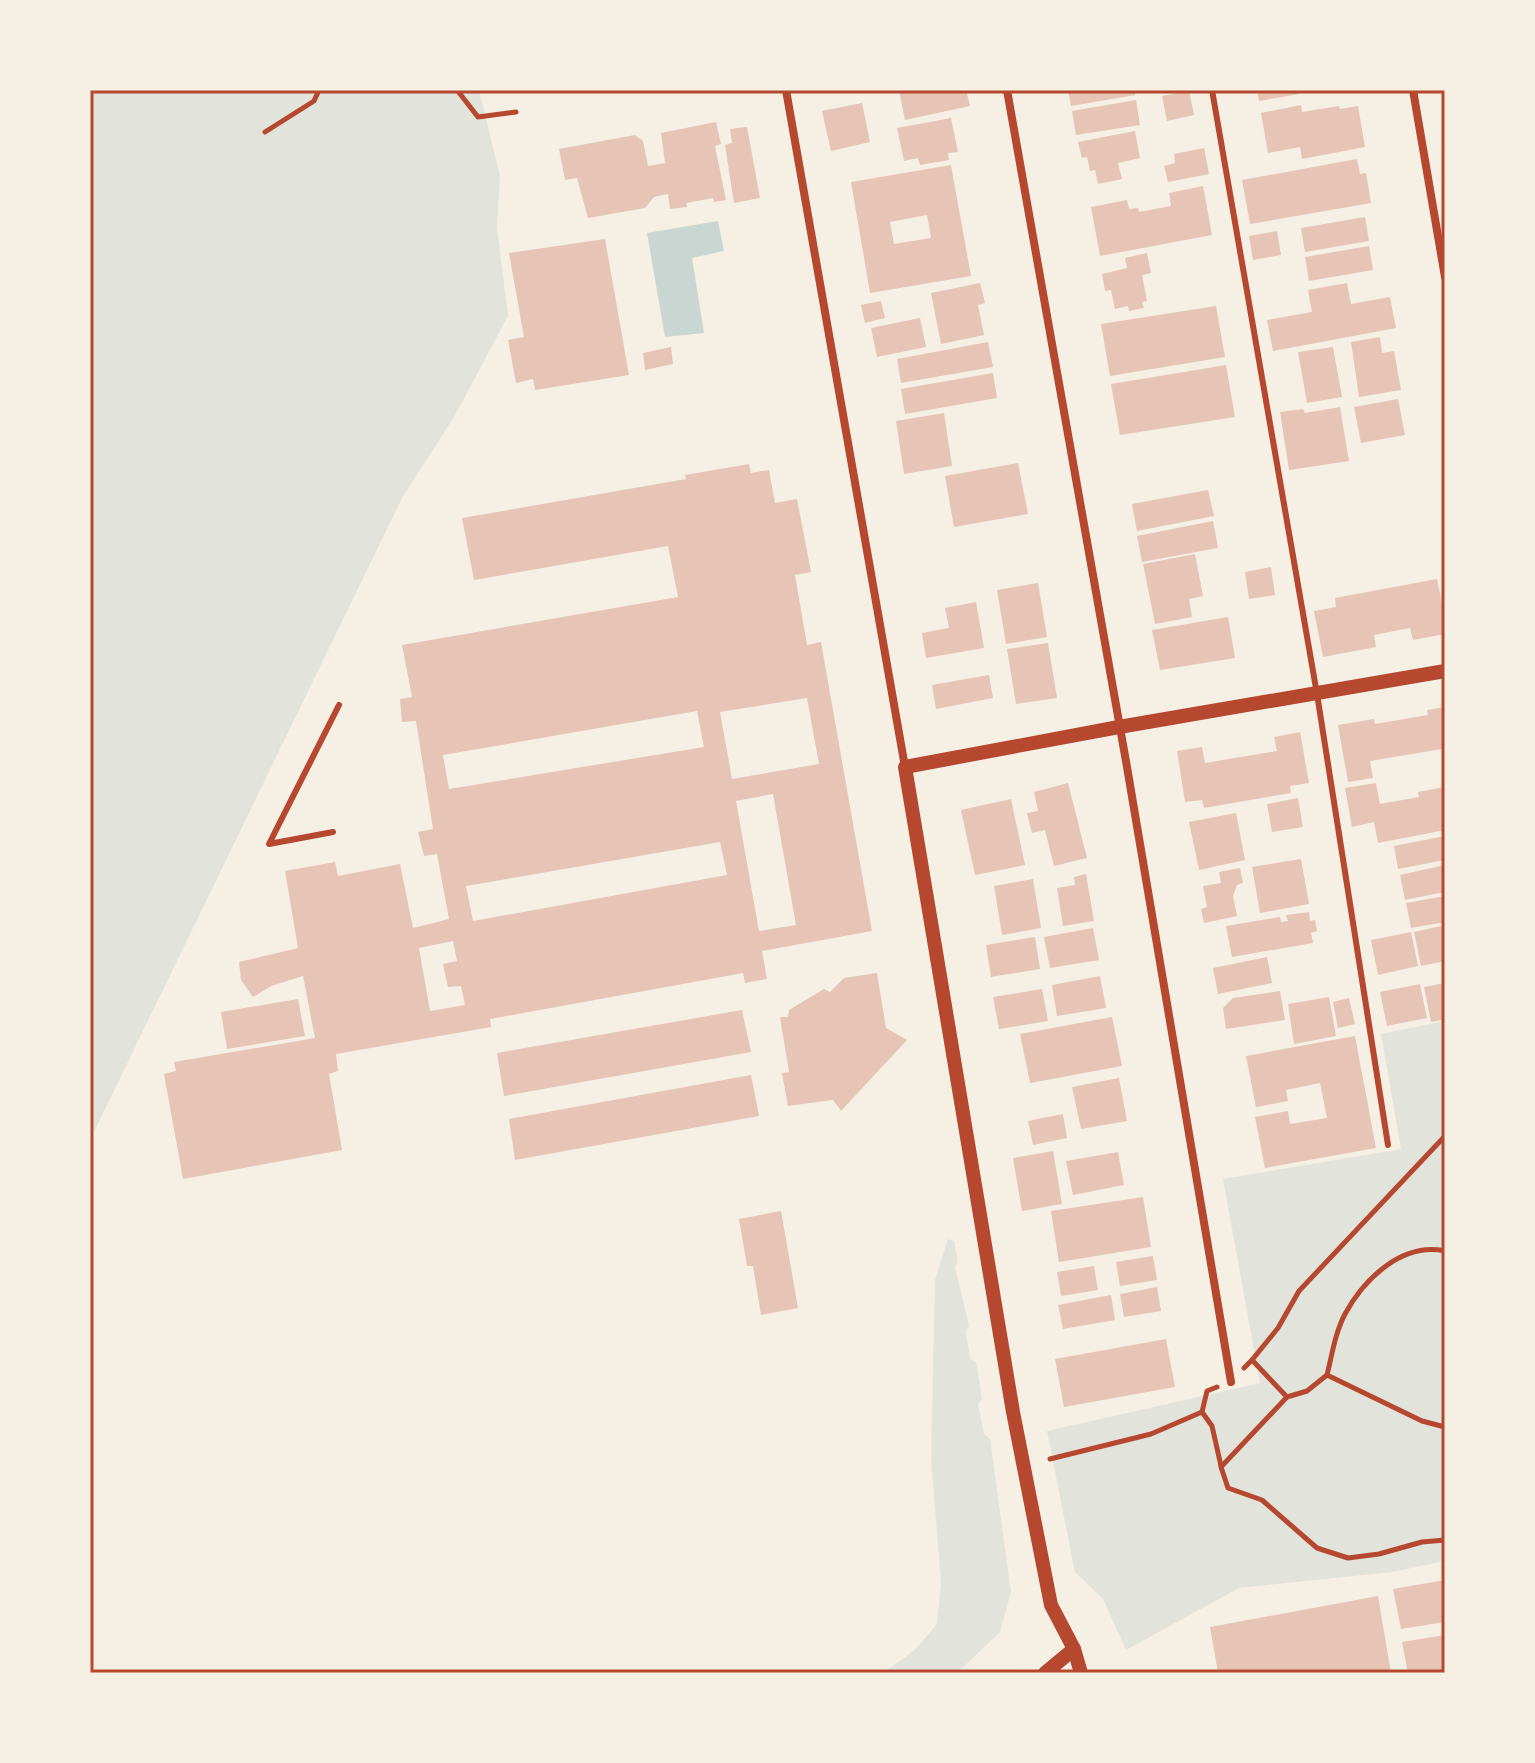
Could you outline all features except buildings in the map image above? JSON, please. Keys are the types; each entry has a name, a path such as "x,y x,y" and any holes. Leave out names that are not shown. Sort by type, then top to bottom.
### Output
{"street":[{"path":"786,90 905,767 1013,1412 1051,1605 1074,1649 1081,1673"},
{"path":"1007,90 1231,1382"},
{"path":"1413,90 1445,277"},
{"path":"905,767 1445,671"},
{"path":"1045,1673 1074,1649"}],"lane":[{"path":"1212,90 1317,694 1388,1145"},
{"path":"333,832 269,844 339,705"}],"path":[{"path":"265,132 314,101 319,90"},
{"path":"366,90 374,90"},
{"path":"457,90 478,117 516,112"},
{"path":"1445,1136 1299,1291 1278,1328 1252,1360 1231,1382 1207,1391 1202,1412 1212,1426 1228,1488 1262,1500 1317,1548 1348,1558 1445,1540"},
{"path":"1221,1467 1287,1397 1307,1391 1327,1375 1344,1316 1363,1286 1399,1257 1415,1250 1445,1251"},
{"path":"1252,1360 1287,1397"},
{"path":"1327,1375 1422,1421 1445,1427"},
{"path":"1050,1459 1151,1434 1202,1412"}],"shaded area":[{"path":"90,90 479,90 500,176 497,228 508,316 454,417 402,498 90,1140"},
{"path":"718,221 724,251 692,258 704,333 665,337 647,233"},
{"path":"1445,1021 1445,1561 1392,1572 1239,1588 1126,1650 1103,1599 1075,1572 1047,1431 1260,1383 1223,1179 1401,1149 1381,1034"},
{"path":"948,1239 954,1241 958,1262 955,1267 969,1326 966,1331 970,1359 976,1362 982,1399 978,1404 984,1434 990,1439 1011,1592 1000,1632 957,1673 883,1673 915,1650 937,1624 941,1582 931,1460 935,1280"}]}
